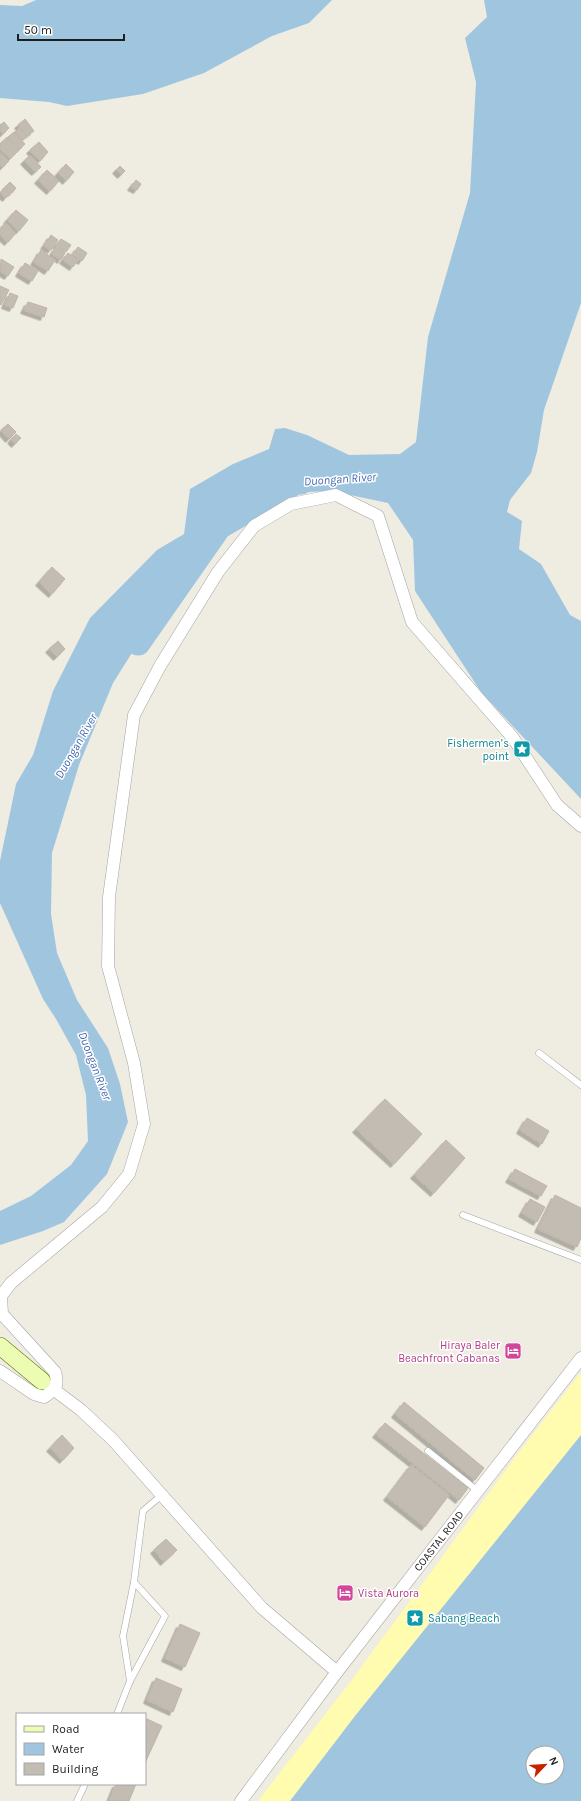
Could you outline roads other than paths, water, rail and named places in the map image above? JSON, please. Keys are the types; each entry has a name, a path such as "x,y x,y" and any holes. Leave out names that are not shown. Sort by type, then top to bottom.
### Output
{"street":[{"path":"0,1371 34,1394 44,1397 48,1386 58,1382 55,1372 2,1314 1,1296 11,1283 102,1207 129,1174 144,1124 134,1064 108,966 109,897 134,715 160,666 218,572 254,526 291,504 336,495 378,516 412,622 514,738 557,805 581,826"},
{"path":"0,1346 48,1386 80,1410 113,1440 262,1608 337,1672"},
{"name":"COASTAL ROAD","path":"241,1801 337,1672 581,1358"}],"lane":[{"path":"539,1053 581,1085"},
{"path":"463,1215 581,1260"},
{"path":"428,1451 478,1491"},
{"path":"130,1681 123,1636 134,1582 144,1511 162,1495"},
{"path":"117,1713 130,1681 165,1616 134,1582"},
{"path":"77,1801 85,1785"}],"water":[{"path":"36,0 332,0 309,23 272,36 204,73 143,94 67,106 49,102 0,98 0,5 22,6"},
{"path":"484,0 581,0 581,303 544,410 537,452 531,473 510,500 507,512 522,521 519,549 541,564 570,615 581,621 581,799 481,692 415,591 413,540 388,503 331,491 284,493 259,500 224,522 186,567 113,683 79,765 52,853 51,914 57,953 77,1000 108,1048 120,1084 128,1122 107,1174 64,1222 43,1231 0,1245 0,1211 31,1196 71,1165 88,1141 86,1095 76,1055 43,999 0,903 0,861 16,784 33,755 53,691 90,618 157,550 184,534 190,489 233,464 269,449 275,429 285,428 307,435 349,455 400,454 416,442 428,337 470,193 476,82 465,38 487,17"},
{"path":"581,1435 581,1801 290,1801 355,1716"}],"waterway":[{"name":"Duongan River","path":"138,643 219,527 296,482 301,482"}],"place":[{"name":"Fishermen’s point","path":"522,749"},
{"name":"Hiraya Baler Beachfront Cabanas","path":"513,1351"},
{"name":"Vista Aurora","path":"345,1593"},
{"name":"Sabang Beach","path":"415,1618"}]}
